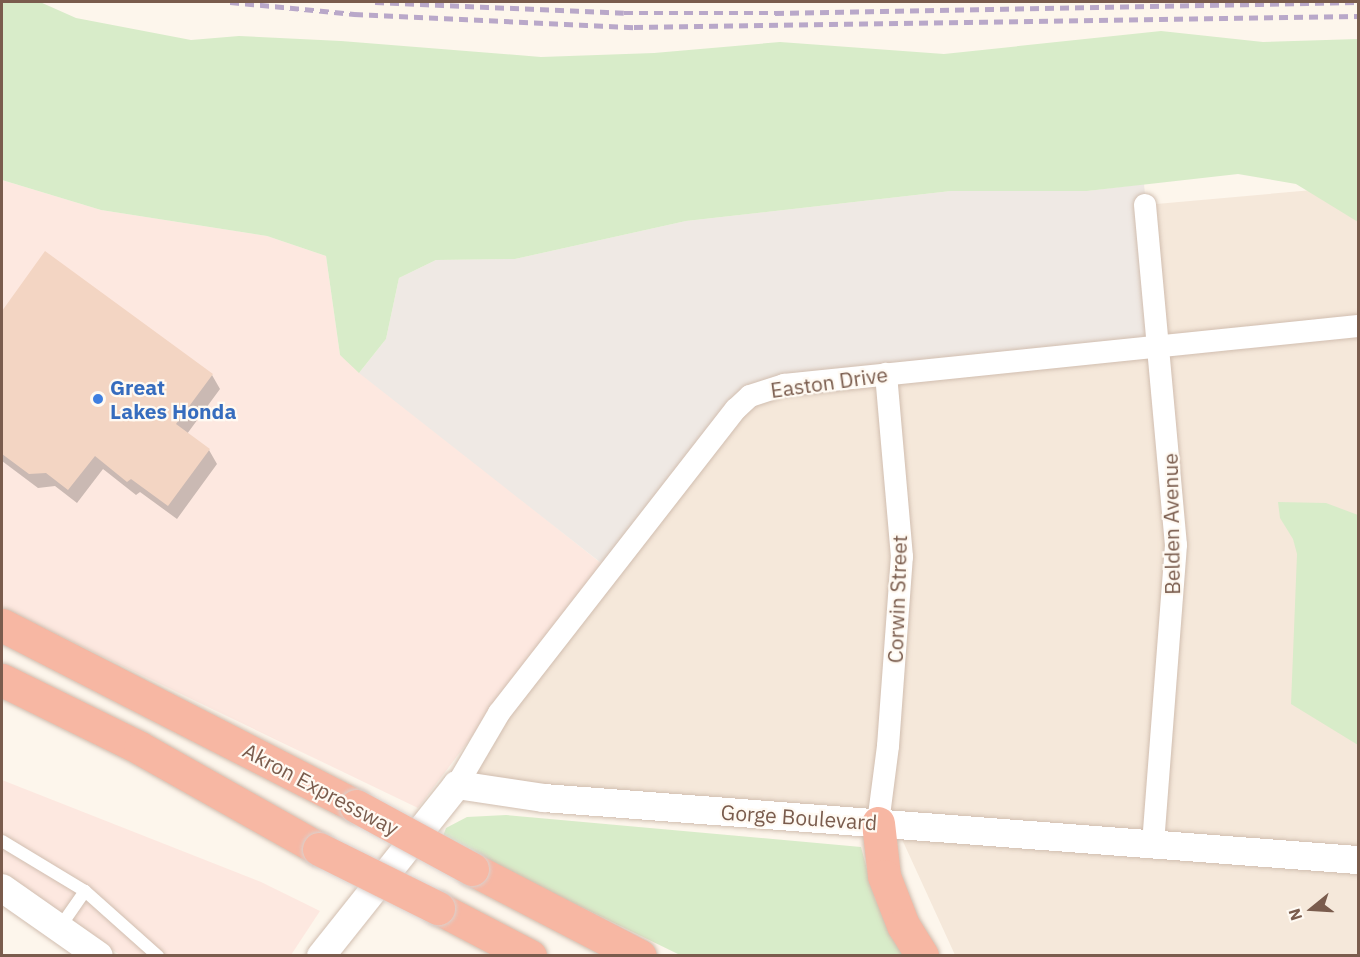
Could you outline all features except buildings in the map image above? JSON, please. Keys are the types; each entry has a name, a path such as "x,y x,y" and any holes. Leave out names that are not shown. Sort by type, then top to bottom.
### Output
{"highway":[{"name":"Akron Expressway","path":"2,625 356,806 640,956"},
{"path":"2,680 140,748 319,849 530,956"},
{"path":"878,823 884,876 903,925 922,956"}],"street":[{"name":"Belden Avenue","path":"1145,205 1160,345 1176,545 1153,843"},
{"name":"Easton Drive","path":"457,785 499,713 736,409 767,388 1160,345 1359,326"},
{"name":"Corwin Street","path":"878,823 888,746 902,557 886,374"},
{"name":"Gorge Boulevard","path":"457,785 544,798 1359,860"},
{"path":"321,956 457,785"},
{"path":"2,888 99,956"}],"lane":[{"path":"2,841 85,891 158,956"},
{"path":"60,927 85,891"}],"shaded area":[{"path":"2,180 101,210 267,236 326,256 340,355 602,564 418,808 2,608"},
{"path":"1144,184 1160,345 767,388 610,570 359,373 386,339 399,278 436,260 515,259 686,221 951,191 1087,191"},
{"path":"1358,186 1358,955 955,955 895,824 457,785 736,409 1145,205"},
{"path":"2,780 261,882 320,911 291,955 120,955 2,874"}],"green space":[{"path":"2,2 40,2 76,18 191,40 239,36 341,41 541,57 654,53 780,42 944,54 1161,31 1263,42 1358,39 1358,222 1296,184 1238,174 1087,191 951,191 686,221 515,259 436,260 399,278 386,339 359,373 340,355 326,256 267,236 101,210 2,180"},
{"path":"1278,502 1326,503 1358,515 1358,745 1291,704 1297,554 1293,539 1280,518"},
{"path":"506,815 861,847 875,899 903,955 680,955 442,839 446,828 467,817"}],"railway":[{"path":"230,2 354,14 634,27 1358,16"},
{"path":"375,2 624,13 775,13 1358,2"}],"place":[{"name":"Great Lakes Honda","path":"98,399"}]}
